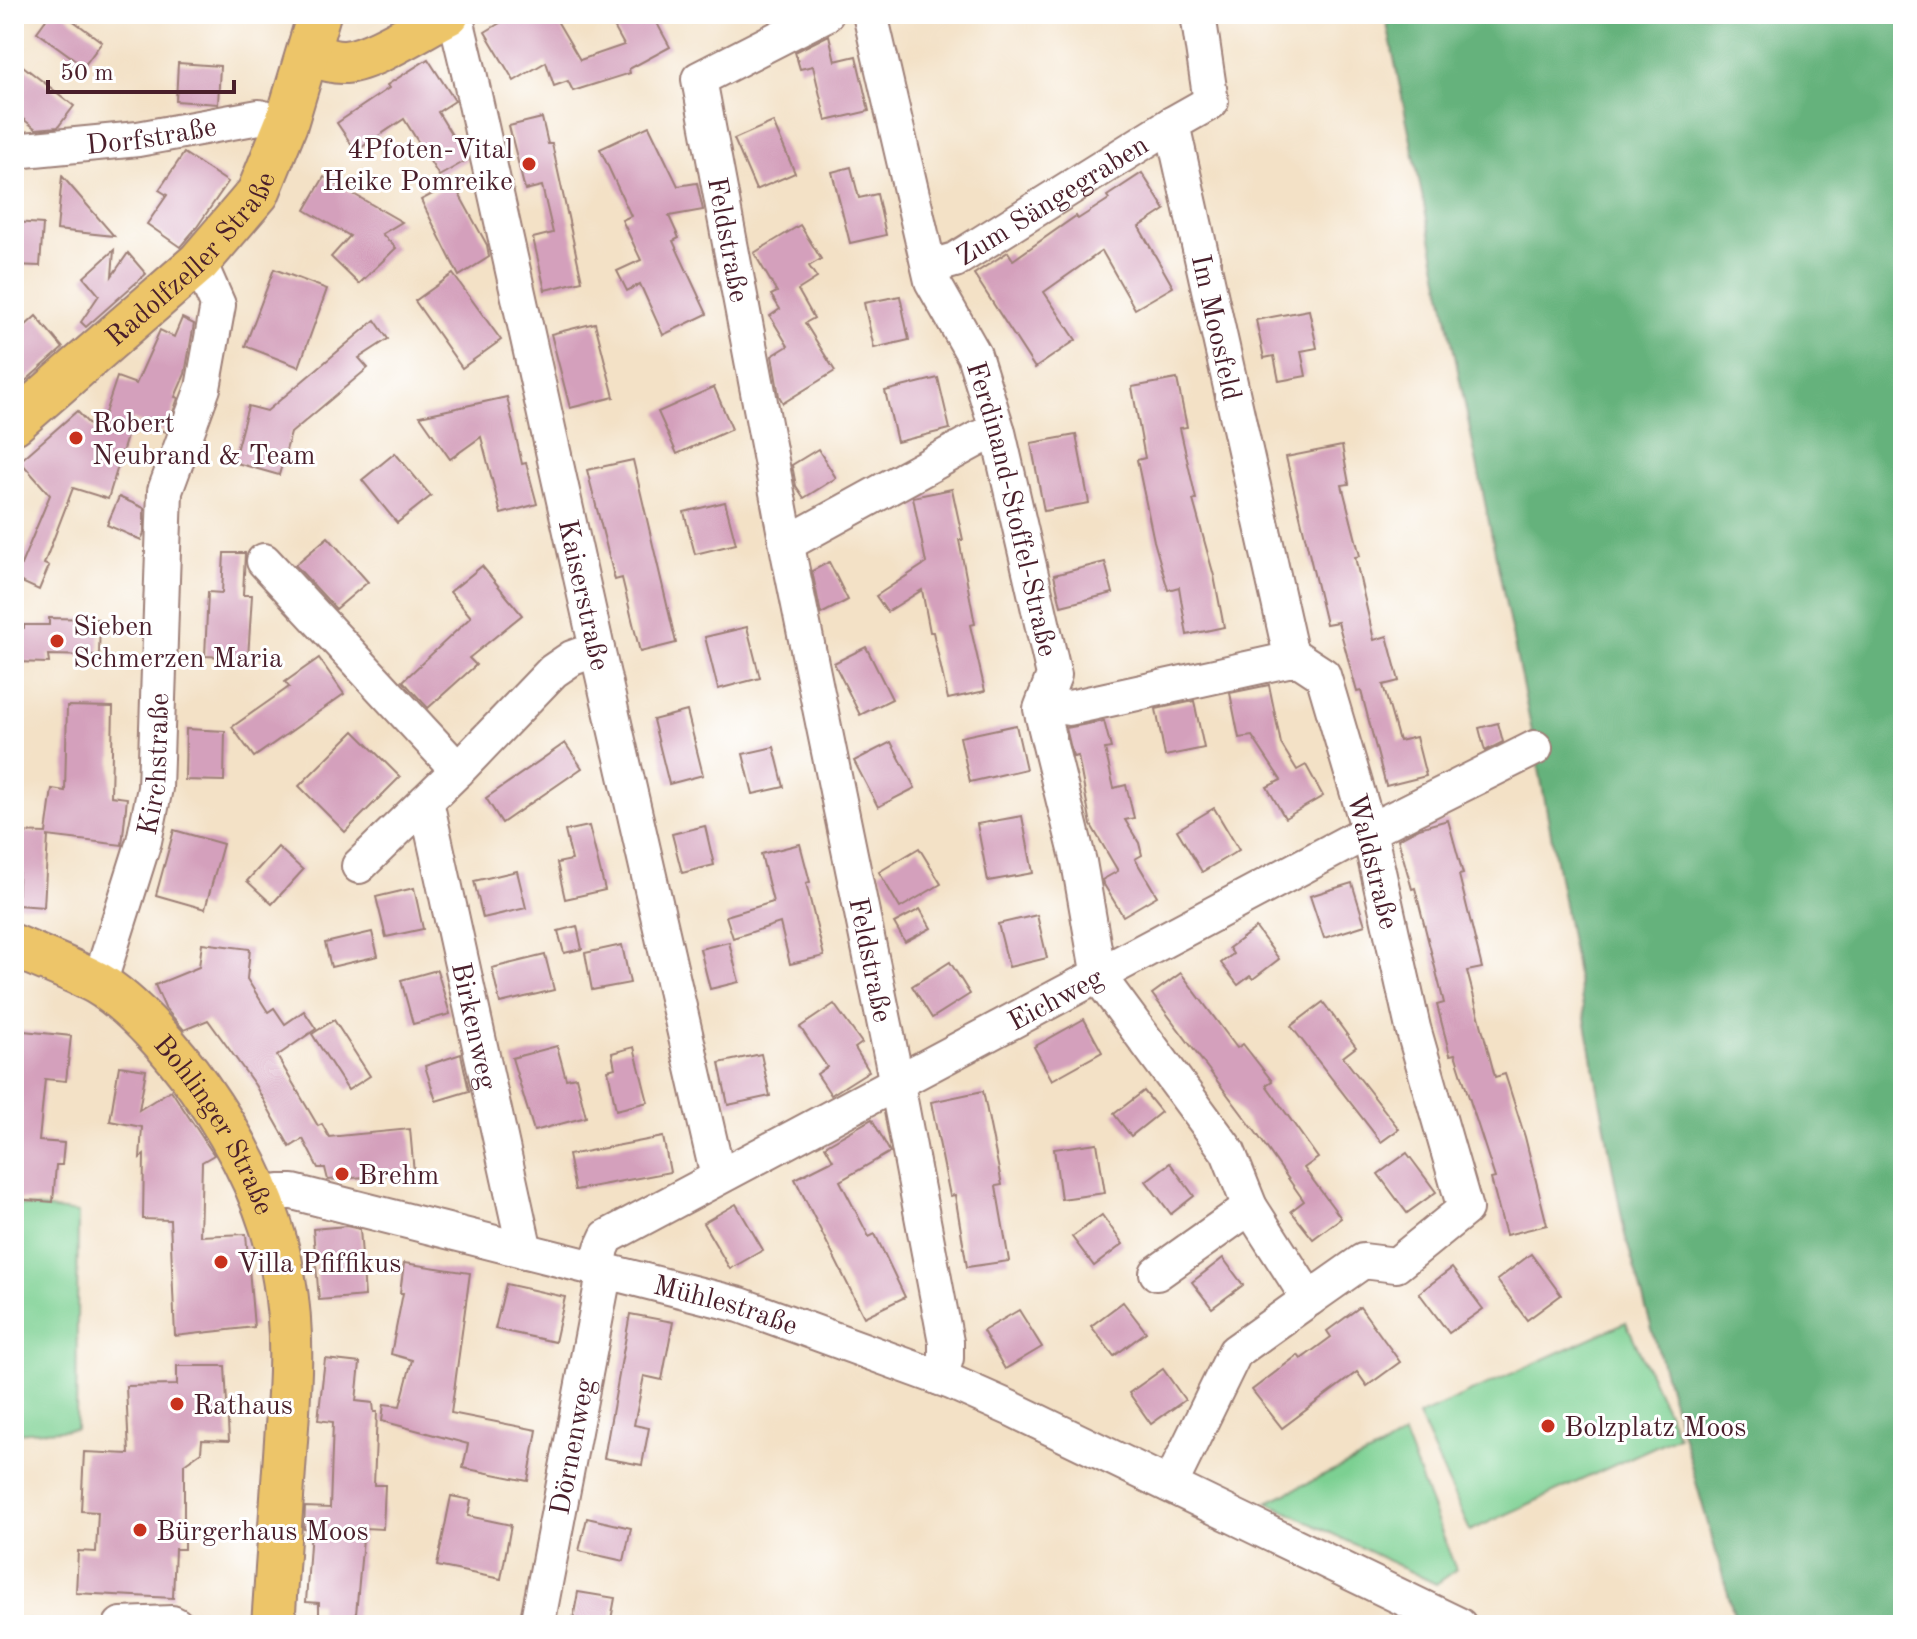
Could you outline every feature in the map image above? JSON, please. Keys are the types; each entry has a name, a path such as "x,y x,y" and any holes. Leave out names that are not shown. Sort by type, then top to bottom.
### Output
{"main road":[{"path":"314,34 333,62 347,62 364,57 450,14"},
{"name":"Radolfzeller Straße","path":"14,423 199,262 258,193 286,124 314,34"},
{"name":"Bohlinger Straße","path":"14,946 99,984 145,1022 185,1066 236,1143 262,1200 284,1278 291,1330 291,1377 273,1625"}],"street":[{"name":"Kaiserstraße","path":"450,14 458,27 470,77 718,1177"},
{"name":"Feldstraße","path":"826,14 699,79 786,540 897,1084 946,1342 946,1358 940,1378"},
{"name":"Ferdinand-Stoffel-Straße","path":"870,14 932,281 974,355 998,432 1054,675 1041,709 1079,862 1099,977 1228,1152 1250,1207 1309,1299"},
{"path":"1172,124 1211,102 1198,14"},
{"name":"Dorfstraße","path":"14,151 138,139 251,118 268,118 286,124"},
{"name":"Zum Sängegraben","path":"930,267 955,260 1172,124"},
{"name":"Im Moosfeld","path":"1172,124 1292,660"},
{"name":"Kirchstraße","path":"99,984 144,841 155,788 165,491 203,388 218,305 199,262"},
{"path":"786,540 797,538 979,438 998,432"},
{"path":"264,561 458,770"},
{"path":"359,866 458,770 553,671 572,658 597,649"},
{"name":"Waldstraße","path":"1292,660 1297,658 1323,675 1369,831 1413,1028 1465,1209 1396,1265 1363,1261 1309,1299"},
{"path":"1043,704 1069,708 1292,660"},
{"name":"Eichweg","path":"602,1268 602,1248 607,1237 1369,831 1535,748"},
{"name":"Birkenweg","path":"426,801 525,1251"},
{"name":"Mühlestraße","path":"262,1200 279,1192 293,1192 740,1305 940,1378 1014,1410 1459,1625"},
{"path":"1157,1273 1250,1207"},
{"name":"Dörnenweg","path":"537,1625 602,1268"},
{"path":"1170,1485 1235,1352 1309,1299"},
{"path":"121,1625 176,1625"}],"green space":[{"path":"1385,14 1903,14 1903,1625 1737,1625 1625,1235 1535,747"},
{"path":"14,1204 78,1213 76,1429 14,1433"},
{"name":"Bolzplatz Moos","path":"1626,1322 1678,1436 1470,1531 1418,1416"},
{"path":"1404,1435 1456,1570 1436,1584 1267,1502 1379,1450"}],"building":[{"path":"50,14 64,14 102,42 84,66 37,32"},
{"path":"515,14 553,14 580,60 624,45 607,14 652,14 670,47 629,69 630,73 573,91 568,81 554,86 546,62 514,81 485,32"},
{"path":"829,35 835,61 856,56 869,111 826,121 813,66 800,69 795,52"},
{"path":"14,59 74,106 58,127 36,129 14,112"},
{"path":"428,59 455,101 438,112 467,160 439,176 404,119 356,151 337,123"},
{"path":"178,63 220,66 218,104 176,101"},
{"path":"542,118 548,144 552,144 582,281 545,290 533,238 553,233 542,186 525,190 509,126"},
{"path":"773,122 795,173 756,190 734,139"},
{"path":"649,126 678,186 697,183 703,210 669,216 679,238 673,241 707,314 663,335 640,284 627,291 617,271 641,260 622,220 631,216 600,149"},
{"path":"184,153 228,182 180,247 147,224 167,195 159,190"},
{"path":"851,167 859,198 877,194 886,235 850,243 832,172"},
{"path":"1142,173 1165,210 1139,227 1173,287 1135,309 1102,251 1044,292 1076,340 1035,368 974,274 1008,252 1013,260 1076,216 1078,219 1109,199 1107,196"},
{"path":"62,176 114,236 57,230"},
{"path":"324,177 402,222 382,234 396,248 359,284 331,257 350,236 305,210"},
{"path":"453,183 487,245 489,257 459,276 421,200"},
{"path":"14,222 43,224 40,266 14,265"},
{"path":"800,225 821,259 809,266 817,278 798,290 814,318 805,323 835,371 783,403 772,356 788,346 770,316 780,309 771,295 777,292 754,253"},
{"path":"114,250 112,276 128,253 146,274 86,327 81,322 99,295 84,277"},
{"path":"274,269 327,289 299,367 245,346"},
{"path":"453,274 501,340 462,368 415,301"},
{"path":"900,296 909,340 874,348 864,303"},
{"path":"1309,310 1317,348 1301,351 1306,376 1279,381 1274,356 1264,358 1256,320"},
{"path":"36,316 63,348 14,391 14,336"},
{"path":"182,318 194,324 185,374 166,432 132,420 108,499 73,488 44,564 49,566 39,590 15,579 50,495 20,461 77,411 98,434 117,377 136,384 160,330 174,337"},
{"path":"375,320 388,339 359,358 368,368 291,433 279,475 233,462 248,406 267,411"},
{"path":"595,323 614,397 570,408 551,334"},
{"path":"938,378 950,429 897,442 885,391"},
{"path":"1177,379 1187,427 1180,428 1196,499 1193,500 1224,627 1187,635 1179,587 1168,590 1154,541 1137,460 1145,458 1132,387"},
{"path":"714,387 732,429 677,454 658,412"},
{"path":"507,397 522,464 526,463 537,504 501,514 481,437 450,459 420,416"},
{"path":"1076,435 1089,503 1044,511 1031,443"},
{"path":"1342,446 1349,484 1342,485 1360,556 1355,557 1374,640 1387,636 1399,681 1383,685 1399,741 1416,737 1426,776 1386,786 1361,691 1357,692 1338,622 1326,624 1286,457"},
{"path":"818,449 836,478 804,498 796,486 792,465"},
{"path":"395,453 431,496 397,523 362,480"},
{"path":"633,460 676,643 640,652 622,578 615,580 587,470"},
{"path":"952,489 975,624 970,625 985,691 948,699 922,590 887,612 876,596 926,563 913,497"},
{"path":"119,497 144,508 141,540 107,525"},
{"path":"725,502 736,544 695,554 684,512"},
{"path":"328,537 368,582 336,609 295,565"},
{"path":"224,553 245,553 243,595 252,595 248,658 205,656 208,592 222,593"},
{"path":"829,562 848,600 821,614 812,571"},
{"path":"1105,562 1113,593 1061,606 1054,575"},
{"path":"482,566 522,615 469,658 476,665 428,708 403,681 471,617 450,592"},
{"name":"Sieben Schmerzen Maria","path":"49,618 100,619 99,656 48,655 49,663 14,662 14,627 49,625"},
{"path":"747,627 760,678 718,689 705,637"},
{"path":"866,647 892,699 860,715 834,663"},
{"path":"319,658 344,694 254,757 232,727 289,687 285,682"},
{"path":"1269,685 1281,744 1297,770 1306,765 1323,796 1285,818 1267,787 1281,780 1252,736 1239,738 1230,693"},
{"path":"1194,701 1204,748 1165,756 1156,709"},
{"path":"67,706 113,707 111,796 127,798 122,845 48,836 44,907 17,905 19,861 14,861 14,832 46,833 52,789 65,791"},
{"path":"687,711 703,775 669,784 653,720"},
{"path":"1104,721 1111,748 1105,749 1114,788 1126,785 1134,818 1125,820 1139,843 1142,855 1135,859 1157,896 1123,916 1102,880 1118,871 1091,825 1078,756 1073,757 1066,728"},
{"path":"1498,723 1503,742 1485,751 1479,728"},
{"path":"1016,725 1026,769 970,782 960,737"},
{"path":"186,729 225,731 224,781 185,780"},
{"path":"354,731 400,777 345,832 299,786"},
{"path":"891,742 915,788 878,807 854,761"},
{"path":"565,743 582,768 502,823 486,798"},
{"path":"774,747 784,787 753,794 743,754"},
{"path":"1214,808 1239,850 1202,872 1177,830"},
{"path":"1022,816 1033,873 988,881 977,824"},
{"path":"1448,820 1463,874 1459,875 1482,968 1467,971 1495,1077 1505,1074 1525,1137 1547,1225 1506,1235 1491,1179 1495,1178 1455,1054 1450,1055 1437,1005 1444,1003 1415,888 1412,889 1398,839 1419,828"},
{"path":"589,826 605,890 565,899 557,863 572,860 565,831"},
{"path":"705,826 714,865 682,873 672,834"},
{"path":"174,830 223,844 205,909 156,895"},
{"path":"800,844 824,956 790,964 780,923 733,938 726,916 773,902 761,854"},
{"path":"278,847 303,870 272,904 247,881"},
{"path":"919,848 941,884 900,908 879,872"},
{"path":"517,871 526,908 483,918 474,881"},
{"path":"1352,883 1365,925 1324,938 1310,896"},
{"path":"414,888 423,929 386,937 376,897"},
{"path":"920,909 931,928 905,942 894,923"},
{"path":"1037,915 1047,958 1009,967 998,924"},
{"path":"577,926 582,949 564,953 558,931"},
{"path":"1256,928 1279,959 1253,979 1250,976 1238,985 1221,963 1233,954 1229,948"},
{"path":"372,932 378,956 331,967 325,943"},
{"path":"729,942 739,982 710,989 700,949"},
{"path":"202,943 250,949 247,979 268,1012 274,1008 285,1024 304,1011 316,1029 277,1056 318,1126 322,1124 329,1137 410,1129 414,1173 328,1180 325,1168 318,1168 303,1139 290,1147 255,1085 208,1020 184,1030 165,1008 155,985 199,967"},
{"path":"622,945 630,983 592,990 585,953"},
{"path":"545,955 554,990 500,1003 492,968"},
{"path":"950,962 970,994 932,1018 912,986"},
{"path":"437,970 450,1014 413,1024 401,980"},
{"path":"1181,973 1237,1048 1243,1044 1272,1081 1266,1085 1318,1158 1304,1168 1341,1218 1313,1239 1291,1211 1304,1201 1152,994"},
{"path":"1323,1002 1356,1047 1343,1057 1399,1129 1381,1142 1291,1026"},
{"path":"834,1004 862,1043 855,1048 869,1071 831,1095 817,1074 827,1067 800,1027"},
{"path":"1084,1019 1102,1052 1052,1080 1034,1047"},
{"path":"334,1020 370,1076 348,1090 312,1034"},
{"path":"14,1030 71,1036 66,1081 45,1079 39,1141 64,1143 62,1165 56,1165 53,1202 14,1199 17,1126 14,1126 19,1054 14,1054"},
{"path":"557,1046 566,1079 576,1077 586,1117 534,1131 512,1058"},
{"path":"634,1047 648,1102 616,1110 608,1070 615,1068 612,1053"},
{"path":"461,1054 469,1091 436,1101 425,1066"},
{"path":"761,1054 770,1096 728,1105 719,1063"},
{"path":"119,1066 146,1070 139,1110 171,1090 214,1155 202,1162 200,1236 246,1234 254,1327 175,1336 170,1220 143,1219 142,1127 110,1121"},
{"path":"983,1091 1002,1185 996,1186 1009,1261 967,1267 955,1195 950,1196 931,1102"},
{"path":"1144,1091 1161,1112 1131,1136 1114,1114"},
{"path":"872,1119 890,1152 840,1181 869,1237 875,1234 905,1297 864,1317 795,1179 833,1160 825,1146"},
{"path":"663,1137 670,1172 575,1190 568,1155"},
{"path":"1097,1143 1105,1193 1061,1199 1054,1149"},
{"path":"1407,1153 1436,1192 1407,1213 1378,1174"},
{"path":"1170,1163 1194,1196 1171,1214 1146,1181"},
{"path":"736,1204 763,1250 730,1269 703,1223"},
{"path":"1102,1215 1123,1244 1094,1266 1072,1237"},
{"path":"346,1226 360,1229 365,1296 319,1300 313,1229"},
{"path":"1531,1254 1561,1295 1527,1320 1497,1280"},
{"path":"1223,1258 1243,1285 1212,1308 1192,1282"},
{"path":"404,1263 470,1273 451,1413 537,1430 528,1481 463,1468 468,1444 382,1421 384,1404 400,1406 412,1360 391,1354 403,1293 400,1293"},
{"path":"1452,1268 1483,1309 1449,1333 1419,1293"},
{"path":"506,1284 565,1297 555,1342 495,1329"},
{"path":"1123,1302 1146,1332 1114,1356 1091,1326"},
{"path":"1360,1307 1400,1362 1367,1386 1357,1372 1282,1428 1252,1390 1298,1355 1301,1359 1331,1337 1327,1331"},
{"path":"1019,1310 1042,1347 1005,1369 983,1331"},
{"path":"630,1314 673,1322 662,1380 644,1376 634,1425 649,1428 642,1465 604,1458"},
{"path":"325,1359 360,1363 356,1401 373,1403 374,1412 377,1412 374,1485 385,1485 383,1529 364,1528 355,1625 319,1625 319,1603 306,1602 311,1530 304,1529 305,1507 330,1508 333,1422 318,1420"},
{"name":"Bürgerhaus Moos","path":"177,1366 225,1366 229,1441 202,1440 201,1452 184,1464 184,1549 175,1549 173,1598 76,1593 78,1551 96,1552 98,1512 81,1511 84,1452 129,1454 126,1386 177,1385"},
{"path":"1163,1369 1185,1400 1151,1424 1129,1393"},
{"path":"451,1496 471,1500 468,1516 511,1525 501,1579 437,1566"},
{"path":"587,1518 631,1528 624,1561 579,1551"},
{"path":"578,1592 615,1598 610,1625 572,1625"}],"place":[{"name":"4Pfoten-Vital Heike Pomreike","path":"529,164"},
{"name":"Robert Neubrand & Team","path":"76,438"},
{"name":"Sieben Schmerzen Maria","path":"57,641"},
{"name":"Brehm","path":"342,1174"},
{"name":"Villa Pfiffikus","path":"221,1262"},
{"name":"Rathaus","path":"177,1404"},
{"name":"Bolzplatz Moos","path":"1548,1426"},
{"name":"Bürgerhaus Moos","path":"140,1530"}]}
